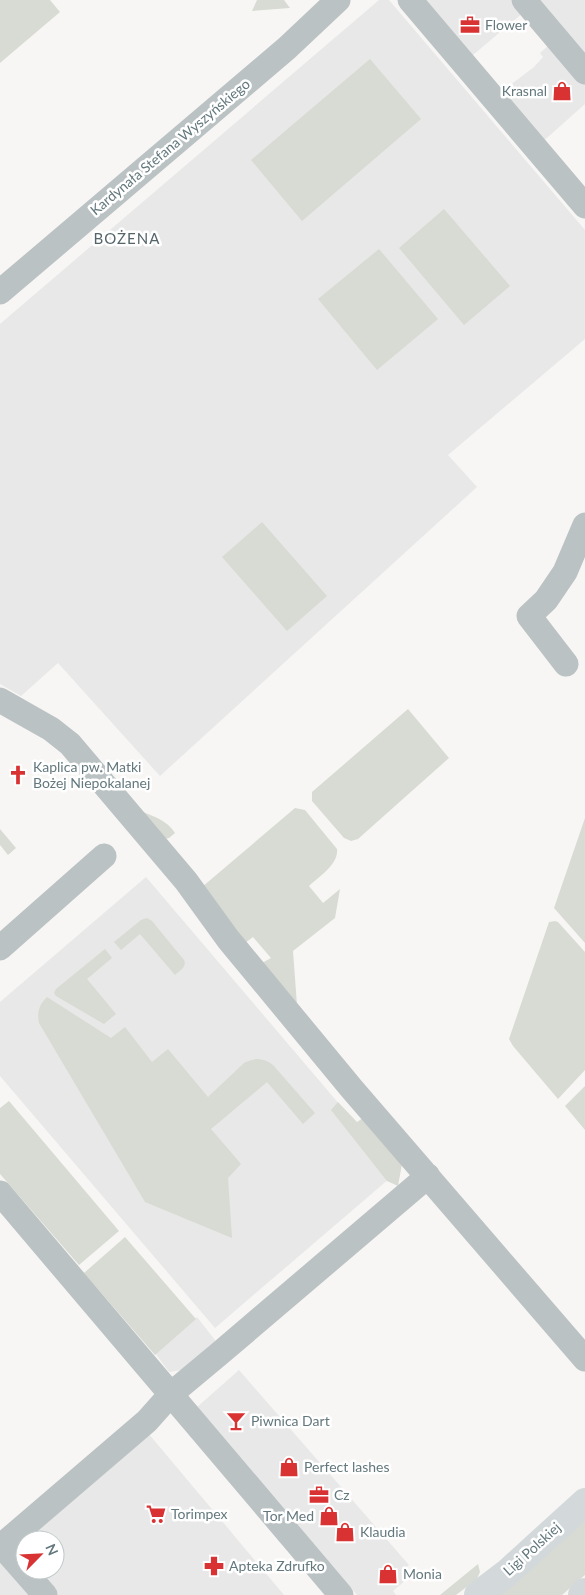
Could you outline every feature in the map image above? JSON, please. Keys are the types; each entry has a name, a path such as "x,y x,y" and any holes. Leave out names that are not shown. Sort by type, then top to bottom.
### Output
{"main road":[{"name":"Ligi Polskiej","path":"478,1595 507,1573 585,1502"},
{"path":"582,1595 585,1592"}],"street":[{"name":"Kardynała Stefana Wyszyńskiego","path":"0,292 287,48 338,0"},
{"path":"410,0 585,206"},
{"path":"524,0 585,72"},
{"path":"566,664 529,616 546,600 564,572 585,525"},
{"path":"0,700 51,729 70,744 186,881 228,938 352,1089 585,1358"},
{"path":"0,948 104,856"},
{"path":"45,1595 1,1546 147,1421 171,1394 428,1176"},
{"path":"0,1193 340,1595"}],"shaded area":[{"path":"0,0 50,0 60,12 0,63"},
{"path":"257,0 284,0 290,8 252,11"},
{"path":"379,0 389,0 585,230 585,339 448,455 477,487 160,776 58,663 21,696 0,684 0,324"},
{"path":"416,0 585,0 585,104 540,144 497,95 534,67 543,57 540,53 557,38 530,7 467,60"},
{"path":"370,59 421,119 302,221 251,160"},
{"path":"444,209 510,286 464,325 399,248"},
{"path":"379,249 438,319 377,370 318,299"},
{"path":"262,522 327,596 287,631 222,557"},
{"path":"408,709 449,758 358,839 351,841 344,838 312,801 312,792"},
{"path":"295,808 305,810 337,849 337,855 332,865 309,886 323,903 340,889 335,918 293,951 297,1005 262,963 271,958 253,937 245,943 202,887"},
{"path":"140,811 164,822 175,833 165,839"},
{"path":"585,818 585,943 554,908"},
{"path":"0,829 16,848 8,855 0,845"},
{"path":"146,877 397,1172 215,1328 0,1076 0,1002"},
{"path":"147,918 152,921 185,962 184,967 175,975 140,934 121,950 114,942 141,920"},
{"path":"555,921 585,952 585,1070 558,1099 509,1039 549,922"},
{"path":"105,949 112,958 87,979 116,1014 104,1024 54,993 56,989"},
{"path":"47,997 111,1038 125,1027 152,1062 168,1049 208,1097 244,1063 256,1059 266,1061 273,1065 315,1113 303,1124 267,1082 211,1129 241,1164 228,1178 232,1238 145,1202 39,1023 39,1009"},
{"path":"585,1086 585,1130 565,1106"},
{"path":"9,1101 119,1231 79,1265 0,1174 0,1108"},
{"path":"338,1102 357,1122 363,1118 402,1164 398,1186 387,1181 331,1110"},
{"path":"125,1237 196,1319 155,1355 84,1273"},
{"path":"197,1317 218,1344 188,1369 169,1372 155,1353"},
{"path":"239,1370 409,1565 401,1572 407,1579 393,1591 396,1595 357,1595 196,1408"},
{"path":"148,1433 284,1595 0,1595 0,1562 15,1549 15,1580 65,1580 65,1530 37,1530"},
{"path":"585,1519 585,1575 562,1595 499,1595"},
{"path":"478,1564 480,1572 477,1579 456,1595 440,1595"}],"place":[{"name":"Flower","path":"470,25"},
{"name":"Krasnal","path":"562,91"},
{"name":"Kaplica pw. Matki Bożej Niepokalanej","path":"18,775"},
{"name":"Piwnica Dart","path":"236,1421"},
{"name":"Perfect lashes","path":"289,1467"},
{"name":"Cz","path":"319,1495"},
{"name":"Torimpex","path":"156,1514"},
{"name":"Tor Med","path":"329,1516"},
{"name":"Klaudia","path":"345,1532"},
{"name":"Apteka Zdrufko","path":"214,1566"},
{"name":"Monia","path":"388,1574"}],"district":[{"name":"BOŻENA","path":"127,239"}]}
